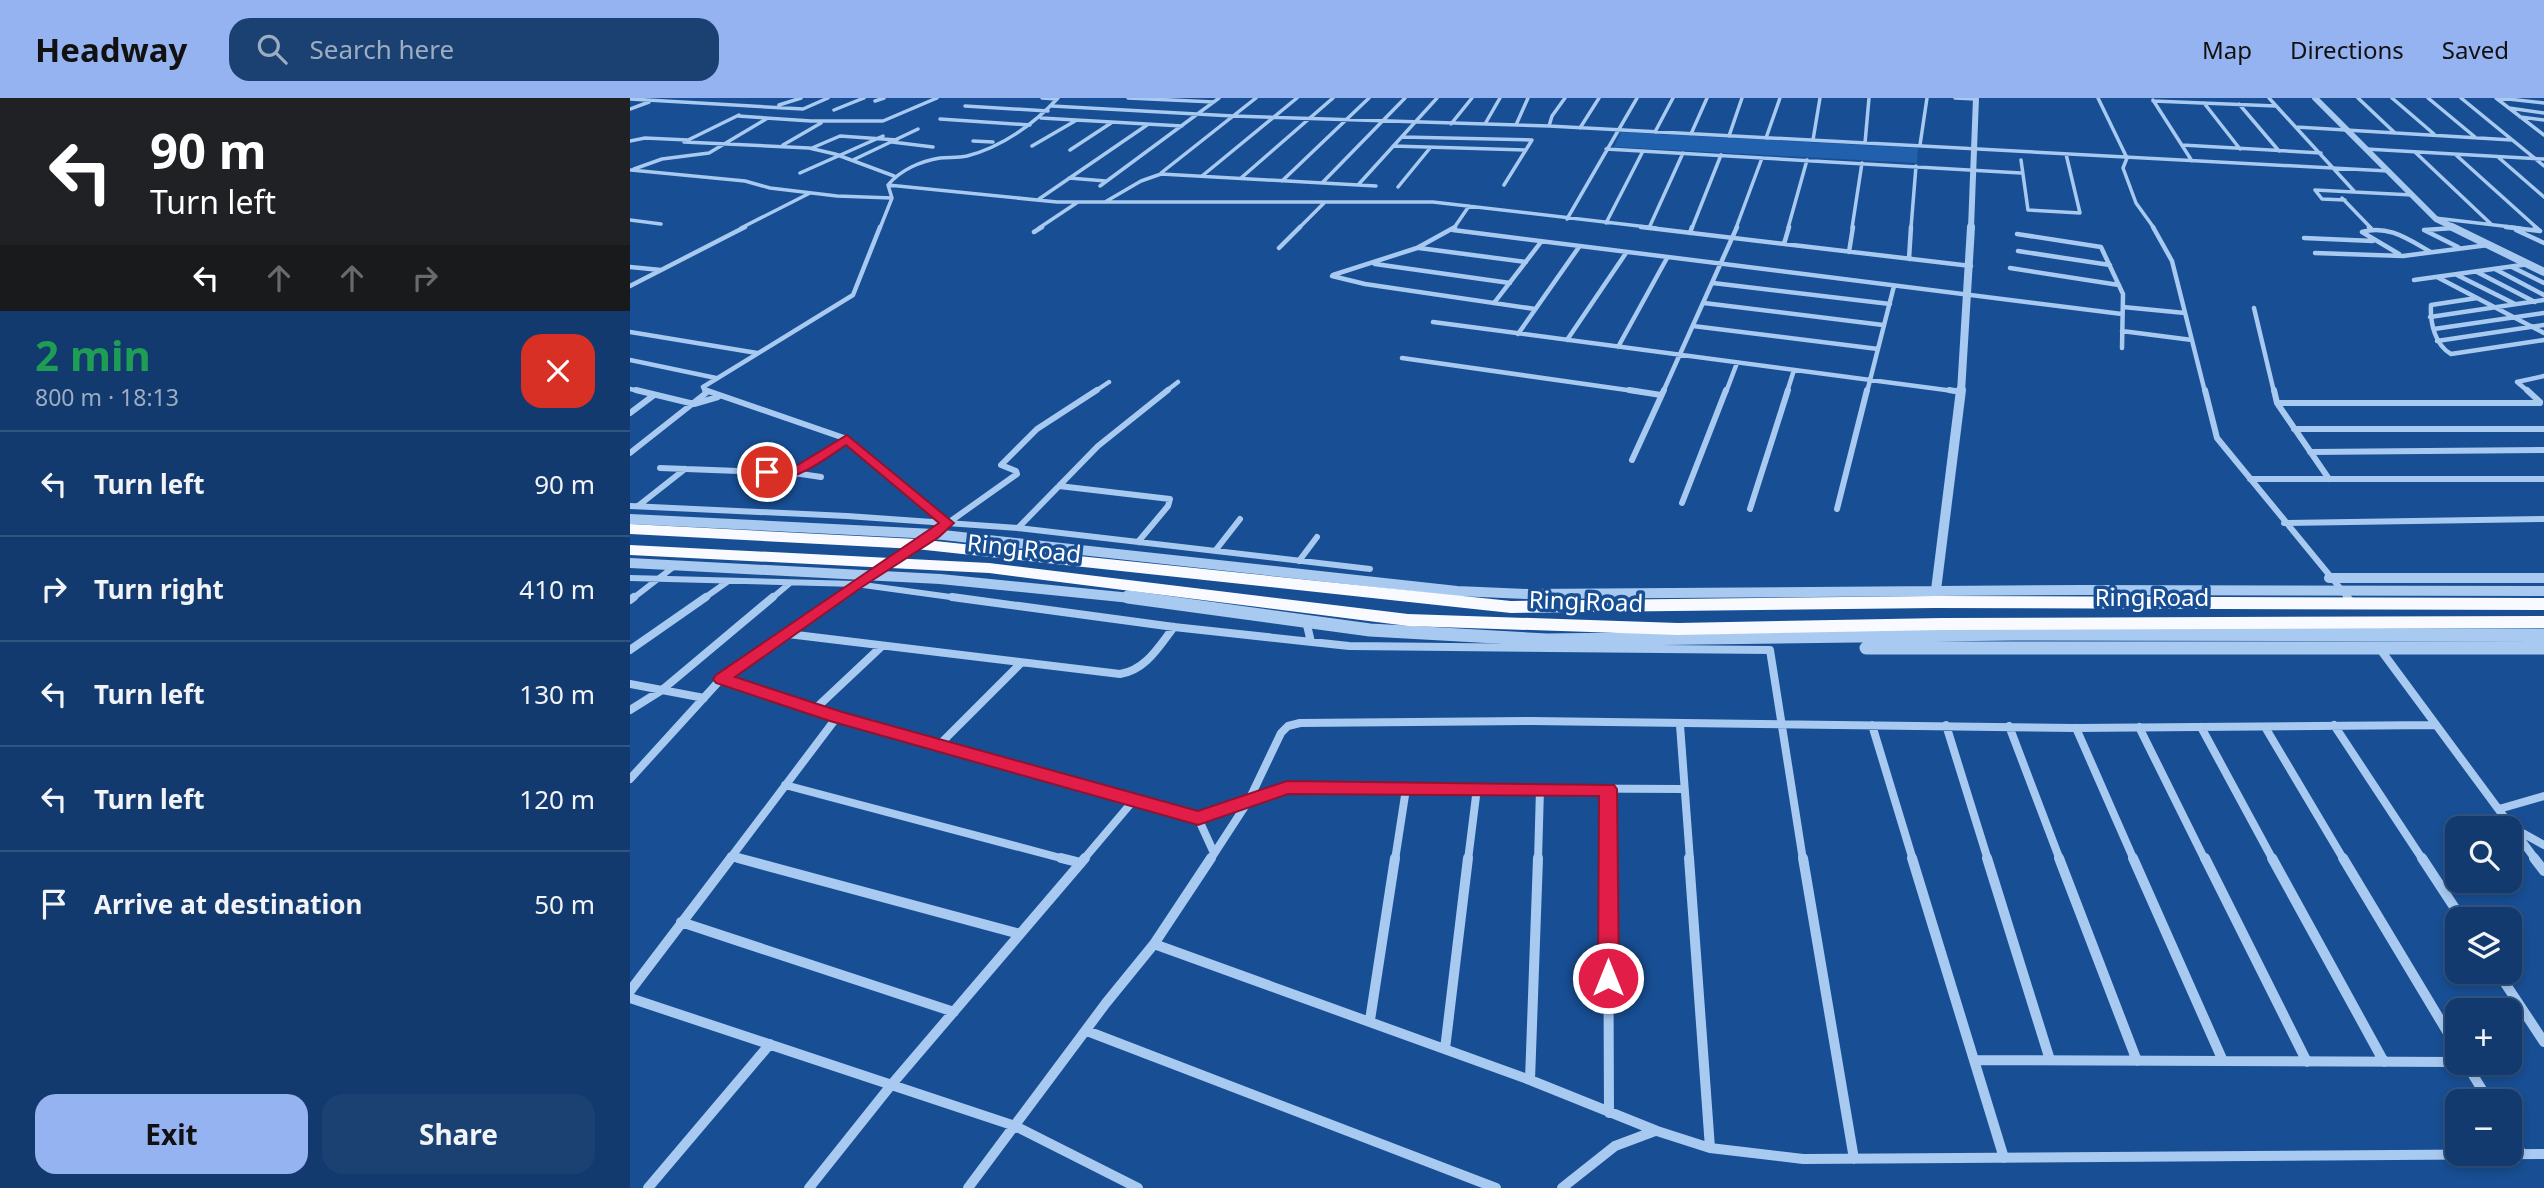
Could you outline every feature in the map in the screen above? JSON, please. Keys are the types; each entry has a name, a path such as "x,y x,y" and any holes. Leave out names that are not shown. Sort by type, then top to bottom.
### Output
{"highway":[{"name":"Ring Road","path":"630,529 916,544 1511,607 1935,596 2346,597 2544,604"},
{"name":"Ring Road","path":"630,550 880,568 989,568 1408,620 1678,629 1956,624 2371,635 2544,622"}],"street":[{"path":"772,107 802,98"},
{"path":"630,99 716,100 752,108 803,109 828,98"},
{"path":"834,110 863,98"},
{"path":"875,101 884,98"},
{"path":"738,116 883,121 937,98"},
{"path":"1042,98 1058,99"},
{"path":"1128,98 1214,102"},
{"path":"1100,186 1219,98"},
{"path":"1105,202 1141,181 1161,174 1256,98"},
{"path":"1202,176 1297,98"},
{"path":"1241,178 1333,98"},
{"path":"1282,181 1369,98"},
{"path":"1322,183 1405,98"},
{"path":"1357,185 1437,98"},
{"path":"1451,124 1472,98"},
{"path":"1485,124 1500,98"},
{"path":"1516,125 1528,98"},
{"path":"1549,127 1552,116 1565,98"},
{"path":"1580,128 1599,98"},
{"path":"1567,219 1616,130 1637,98"},
{"path":"1654,132 1672,98"},
{"path":"1691,134 1707,98"},
{"path":"1729,136 1742,98"},
{"path":"1766,138 1780,98"},
{"path":"1813,139 1820,98"},
{"path":"1865,143 1869,98"},
{"path":"1920,145 1927,98"},
{"path":"630,519 934,534 1478,592 1935,596 1961,392 1971,267 1976,99 1955,98"},
{"path":"2098,98 2127,158 2123,168 2136,203 2147,215 2172,261 2217,438 2346,597 2544,591"},
{"path":"2269,98 2354,191"},
{"path":"2315,98 2435,218 2544,272"},
{"path":"2358,98 2396,133"},
{"path":"2392,98 2435,135"},
{"path":"2428,98 2475,138"},
{"path":"2461,98 2544,166"},
{"path":"2498,98 2544,103"},
{"path":"2498,98 2544,135"},
{"path":"947,523 847,439 706,393 703,387 853,295 892,198 888,186 893,176 937,159 965,156 1001,143 1041,118 1058,99"},
{"path":"2152,99 2192,161"},
{"path":"2152,99 2276,106"},
{"path":"630,108 652,100"},
{"path":"2204,103 2240,149"},
{"path":"2239,104 2280,151"},
{"path":"965,106 1048,111"},
{"path":"1052,106 1233,116 1516,125 1813,139 2388,171"},
{"path":"752,108 684,142 811,148 895,174 893,176"},
{"path":"2508,108 2544,113"},
{"path":"2519,116 2544,120"},
{"path":"631,171 656,158 707,155 766,118"},
{"path":"940,118 1030,125"},
{"path":"1041,118 1182,126"},
{"path":"1032,146 1076,120"},
{"path":"783,145 825,121"},
{"path":"1070,150 1111,122"},
{"path":"1039,200 1147,124"},
{"path":"2532,126 2544,127"},
{"path":"2296,127 2512,140"},
{"path":"852,160 918,129"},
{"path":"811,148 840,135 933,146"},
{"path":"800,173 883,136"},
{"path":"1402,137 1532,140 1504,186"},
{"path":"630,141 645,138 689,140"},
{"path":"973,141 1001,143"},
{"path":"2182,145 2321,153"},
{"path":"1393,146 1526,150"},
{"path":"1386,202 1430,148"},
{"path":"1606,149 2021,173"},
{"path":"2367,149 2544,159"},
{"path":"1606,223 1643,151"},
{"path":"2415,152 2492,225"},
{"path":"1649,228 1683,153"},
{"path":"2021,160 2028,210 2080,213 2066,154"},
{"path":"2455,154 2542,231"},
{"path":"1690,233 1721,155"},
{"path":"2498,157 2544,197"},
{"path":"1632,460 1733,238 1762,158"},
{"path":"1784,244 1807,160"},
{"path":"1849,252 1861,163"},
{"path":"1909,259 1916,166"},
{"path":"631,171 745,181 810,193 892,198"},
{"path":"1161,174 1376,186"},
{"path":"1069,178 1106,181"},
{"path":"888,186 1079,202 1433,202 1971,267"},
{"path":"2344,200 2322,199 2315,190 2412,195"},
{"path":"2334,190 2371,229"},
{"path":"630,286 810,193"},
{"path":"1034,232 1079,202"},
{"path":"1279,248 1325,202"},
{"path":"1469,206 1453,230 1417,248 1332,276 1365,284 1535,309"},
{"path":"2435,218 2542,231"},
{"path":"630,220 661,224"},
{"path":"2509,227 2544,243"},
{"path":"2455,228 2424,230 2460,248"},
{"path":"2403,256 2362,232 2371,229 2392,232 2432,252"},
{"path":"1453,230 1969,295 2122,310 2185,313"},
{"path":"2017,233 2101,247 2123,294 2122,348"},
{"path":"2304,238 2377,241"},
{"path":"1494,303 1541,242"},
{"path":"2315,253 2403,256 2489,245"},
{"path":"1518,334 1579,247"},
{"path":"1417,248 1525,262"},
{"path":"2018,251 2110,265"},
{"path":"1567,340 1626,253"},
{"path":"1618,347 1667,258"},
{"path":"1374,264 1510,283"},
{"path":"2414,280 2529,264"},
{"path":"630,267 662,270"},
{"path":"2512,267 2544,283"},
{"path":"2010,268 2119,285"},
{"path":"2495,270 2544,298"},
{"path":"2476,272 2535,302"},
{"path":"2456,274 2516,304"},
{"path":"2437,277 2544,333"},
{"path":"1713,283 1890,304"},
{"path":"1837,509 1894,286"},
{"path":"2477,298 2432,303 2430,317 2441,348 2451,354 2544,340"},
{"path":"2430,317 2535,302 2544,298"},
{"path":"1704,303 1883,325"},
{"path":"2254,308 2277,403 2329,479"},
{"path":"2434,329 2544,313"},
{"path":"1433,323 1961,392"},
{"path":"2437,341 2544,325"},
{"path":"1693,326 1878,349"},
{"path":"2122,331 2192,340"},
{"path":"630,332 758,353"},
{"path":"1402,358 1661,395"},
{"path":"630,360 716,378"},
{"path":"1682,503 1737,363"},
{"path":"1750,509 1794,370"},
{"path":"2542,404 2517,382 2544,376"},
{"path":"630,779 721,679 1017,474 1002,465 1009,453 1059,414 1109,382"},
{"path":"1018,528 1098,446 1178,382"},
{"path":"630,390 694,404 719,397"},
{"path":"630,453 706,393"},
{"path":"630,413 654,395"},
{"path":"2277,403 2542,404"},
{"path":"2294,429 2544,429"},
{"path":"794,473 847,439"},
{"path":"2310,452 2544,450"},
{"path":"660,468 794,473 821,477"},
{"path":"634,506 685,469"},
{"path":"2250,480 2544,479"},
{"path":"1059,486 1170,499 1168,506 1138,542"},
{"path":"634,506 1018,528 1370,569"},
{"path":"1215,551 1240,519"},
{"path":"2284,523 2544,519"},
{"path":"1299,561 1317,537"},
{"path":"630,564 880,568 1415,634 1595,640 1933,634 2544,635"},
{"path":"630,600 660,580 676,565"},
{"path":"630,578 856,584 1174,627 1349,646 1770,650 1780,725 1854,1159"},
{"path":"2329,578 2544,578"},
{"path":"630,650 728,581"},
{"path":"630,710 662,690 790,583"},
{"path":"1306,621 1311,642"},
{"path":"787,634 1020,664 1130,674 1139,668 1174,627"},
{"path":"2371,635 2504,816"},
{"path":"1866,648 2371,635 2464,646 2544,648"},
{"path":"815,709 882,646"},
{"path":"939,745 1020,664"},
{"path":"721,679 836,717 1198,818 1287,787 1683,789"},
{"path":"630,684 704,698"},
{"path":"630,991 836,717"},
{"path":"968,1188 1106,1003 1154,944 1249,800 1288,726 1300,723 1532,721 2076,728 2436,725"},
{"path":"1681,725 1683,789 1710,1148"},
{"path":"1872,725 2004,1158"},
{"path":"1946,725 2050,1060"},
{"path":"2334,725 2454,907"},
{"path":"2009,726 2137,1060"},
{"path":"2139,727 2307,1062"},
{"path":"2201,727 2384,1062"},
{"path":"2265,727 2445,1028"},
{"path":"2076,728 2222,1061"},
{"path":"785,785 1081,863"},
{"path":"1445,1049 1477,788"},
{"path":"1370,1020 1406,789"},
{"path":"1530,1080 1541,789"},
{"path":"1608,789 1609,1114"},
{"path":"2499,809 2544,796"},
{"path":"808,1188 892,1084 1133,801"},
{"path":"1198,818 1214,853"},
{"path":"2522,832 2544,845"},
{"path":"2522,840 2544,871"},
{"path":"731,856 1020,934"},
{"path":"681,922 954,1012"},
{"path":"1154,944 1370,1020 1530,1080 1609,1114 1710,1148 1803,1159 2445,1155"},
{"path":"2506,984 2544,1042"},
{"path":"630,998 1015,1126 1138,1188"},
{"path":"1087,1031 1496,1188"},
{"path":"648,1188 770,1044"},
{"path":"1974,1060 2445,1062"},
{"path":"1562,1188 1600,1154 1628,1137 1657,1130"},
{"path":"2522,1154 2544,1154"}],"shaded area":[{"path":"1621,132 1918,148 1917,163 1614,147"}],"route":[{"path":"767,472 794,473 847,439 947,523 721,679 836,717 1198,818 1287,787 1608,789 1608,978"}]}
